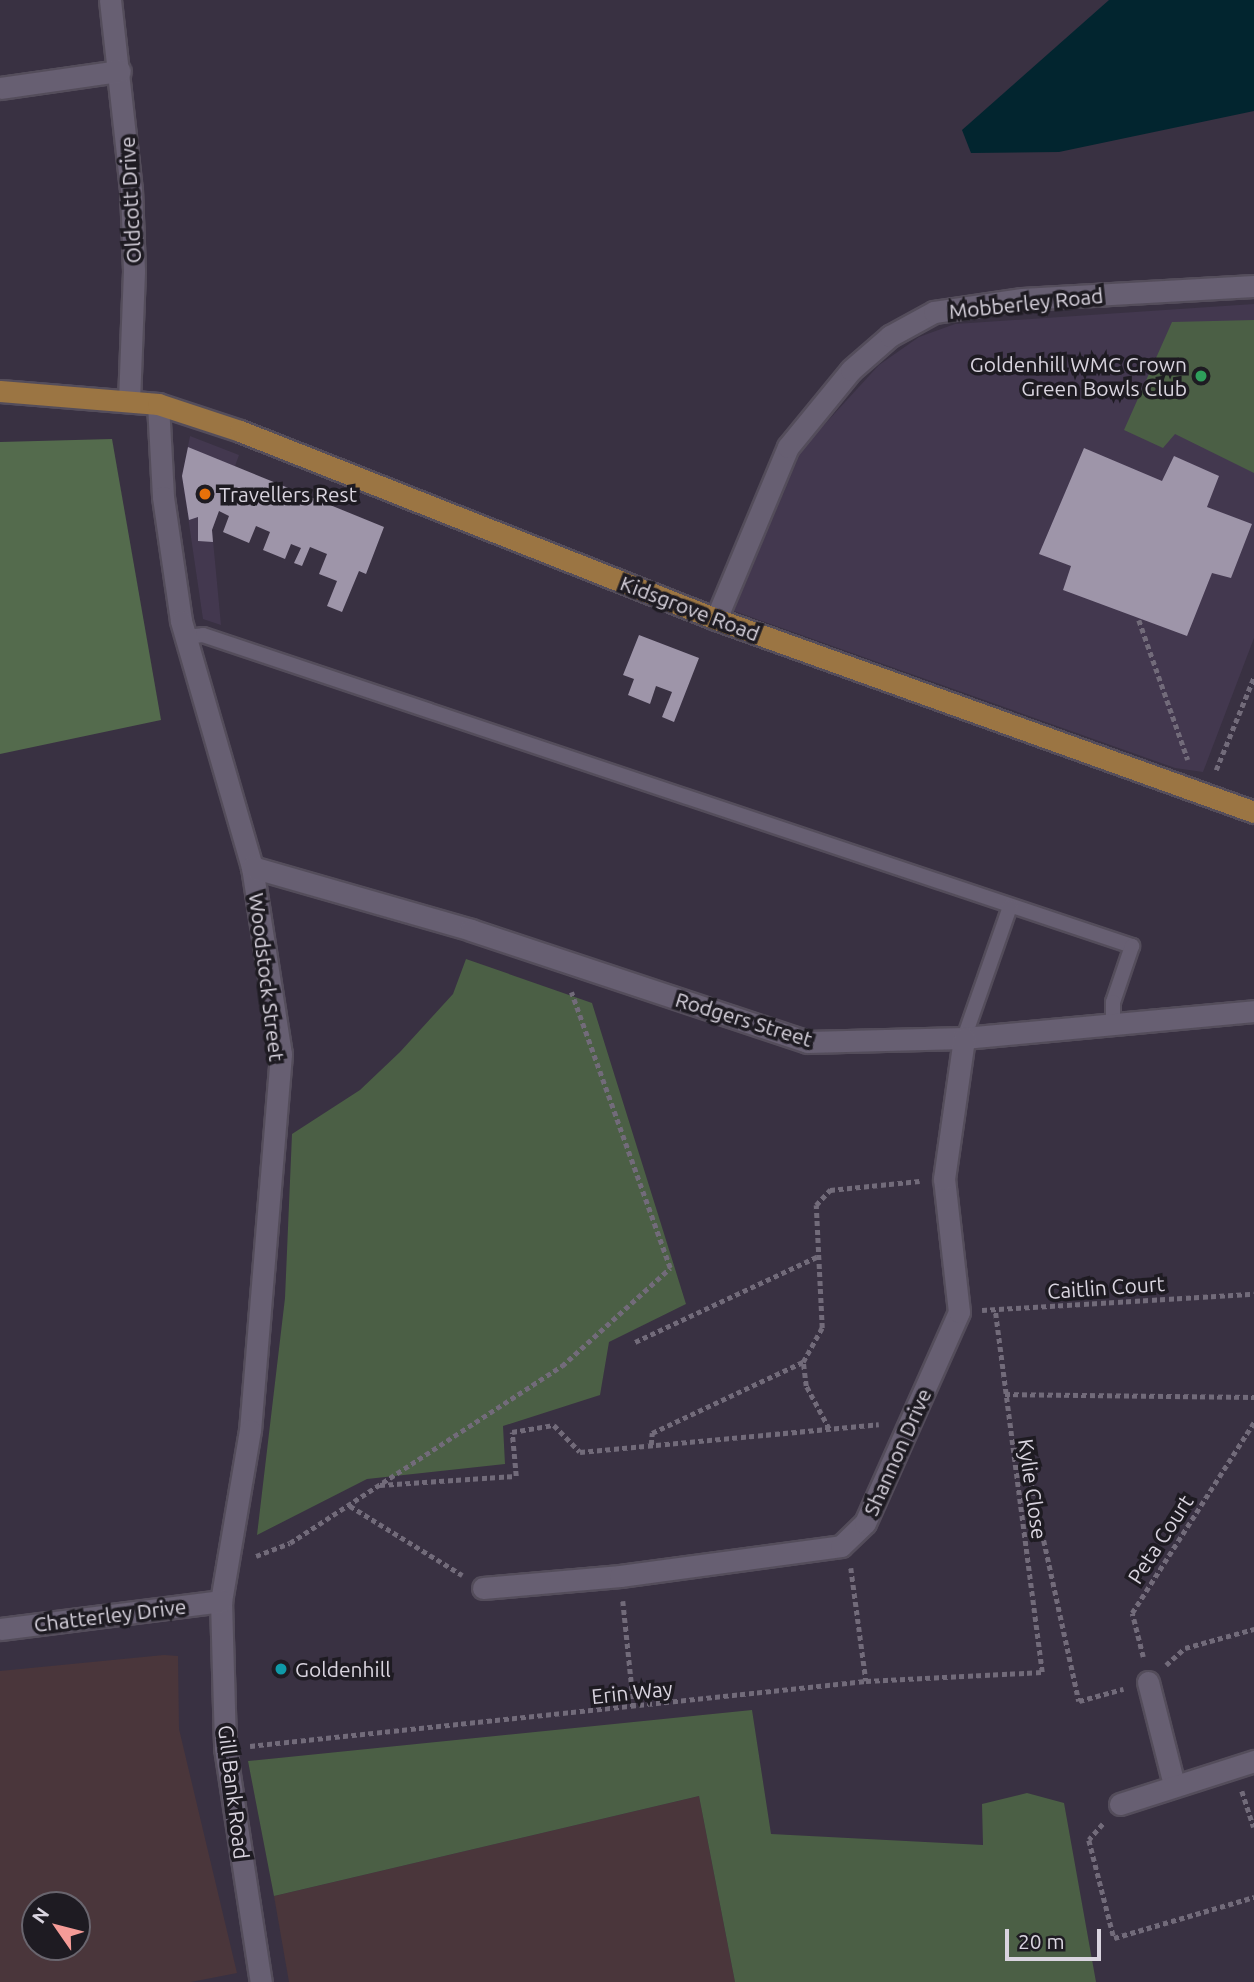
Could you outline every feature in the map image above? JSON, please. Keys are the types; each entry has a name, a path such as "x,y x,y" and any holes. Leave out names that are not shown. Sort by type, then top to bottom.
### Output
{"main road":[{"name":"Kidsgrove Road","path":"0,391 158,404 240,431 716,619 1254,811"}],"street":[{"name":"Oldcott Drive","path":"110,0 120,71 134,271 129,400"},
{"path":"0,88 120,71"},
{"name":"Mobberley Road","path":"716,619 788,447 851,370 890,336 934,312 1022,299 1254,286"},
{"name":"Woodstock Street","path":"158,404 163,497 185,637 252,867 281,1054 250,1430 221,1601"},
{"name":"Rodgers Street","path":"252,867 559,960 807,1042 964,1038 1254,1011"},
{"name":"Shannon Drive","path":"847,1540 865,1523 913,1421 959,1312 944,1179 964,1038"},
{"path":"483,1588 620,1576 841,1546 847,1540"},
{"name":"Chatterley Drive","path":"0,1629 221,1601"},
{"name":"Gill Bank Road","path":"221,1601 225,1748 261,1982"},
{"path":"1149,1682 1174,1785"},
{"path":"1120,1804 1244,1764"}],"lane":[{"path":"185,637 203,635 751,816 1010,907 1132,946 1113,1002 1113,1024"},
{"path":"964,1038 1010,907"}],"path":[{"path":"1139,620 1202,793"},
{"path":"1202,793 1254,677"},
{"path":"229,1566 290,1543 562,1366 670,1268 559,960"},
{"path":"651,1445 652,1433 803,1362 822,1328 816,1205 830,1190 944,1179"},
{"path":"635,1342 818,1256"},
{"name":"Caitlin Court","path":"959,1312 1254,1294"},
{"name":"Kylie Close","path":"995,1310 1042,1672"},
{"path":"803,1362 806,1386 829,1429"},
{"path":"1005,1394 1254,1397"},
{"path":"379,1485 516,1476 512,1432 554,1425 580,1452 913,1421"},
{"name":"Peta Court","path":"1149,1682 1132,1613 1254,1422"},
{"path":"1012,1450 1024,1449 1079,1701 1149,1682 1185,1647 1254,1629"},
{"path":"350,1506 483,1588"},
{"path":"847,1540 866,1681"},
{"path":"620,1576 634,1708"},
{"name":"Erin Way","path":"225,1748 634,1708 866,1681 1042,1672"},
{"path":"1244,1764 1254,1827"},
{"path":"1120,1804 1089,1840 1114,1938 1254,1897"}],"shaded area":[{"path":"1254,304 1254,638 1203,772 1175,768 734,611 802,449 879,365 919,337 955,324"},
{"path":"190,436 239,455 212,530 221,625 203,619 182,476"},
{"path":"164,1655 178,1656 179,1729 237,1973 191,1982 0,1982 0,1671"},
{"path":"699,1796 735,1982 289,1982 274,1896"}],"green space":[{"name":"Goldenhill WMC Crown Green Bowls Club","path":"1254,320 1254,473 1175,434 1163,448 1124,430 1172,322"},
{"path":"112,439 161,720 0,754 0,442"},
{"path":"466,959 592,1003 686,1304 609,1342 600,1395 503,1426 505,1464 367,1479 257,1535 285,1298 292,1134 360,1090 400,1052 453,994"},
{"path":"752,1710 771,1834 983,1845 982,1804 1027,1793 1064,1803 1096,1982 735,1982 699,1796 274,1896 248,1761"}],"water":[{"path":"1109,0 1254,0 1254,111 1059,152 971,153 962,130"}],"building":[{"path":"188,447 384,527 366,574 359,571 342,612 327,606 337,581 319,574 327,554 310,547 302,566 294,563 301,548 291,544 285,559 263,550 270,532 256,526 249,543 223,532 229,516 219,511 212,530 213,542 198,541 198,517 189,520 182,476"},
{"path":"1084,448 1162,481 1174,456 1219,476 1207,507 1252,524 1231,578 1212,573 1187,636 1063,590 1071,566 1039,554"},
{"path":"639,635 699,658 674,722 662,717 672,692 656,686 650,704 628,695 634,679 623,675"}],"place":[{"name":"Goldenhill WMC Crown Green Bowls Club","path":"1201,376"},
{"name":"Travellers Rest","path":"205,494"},
{"name":"Goldenhill","path":"281,1669"}]}
